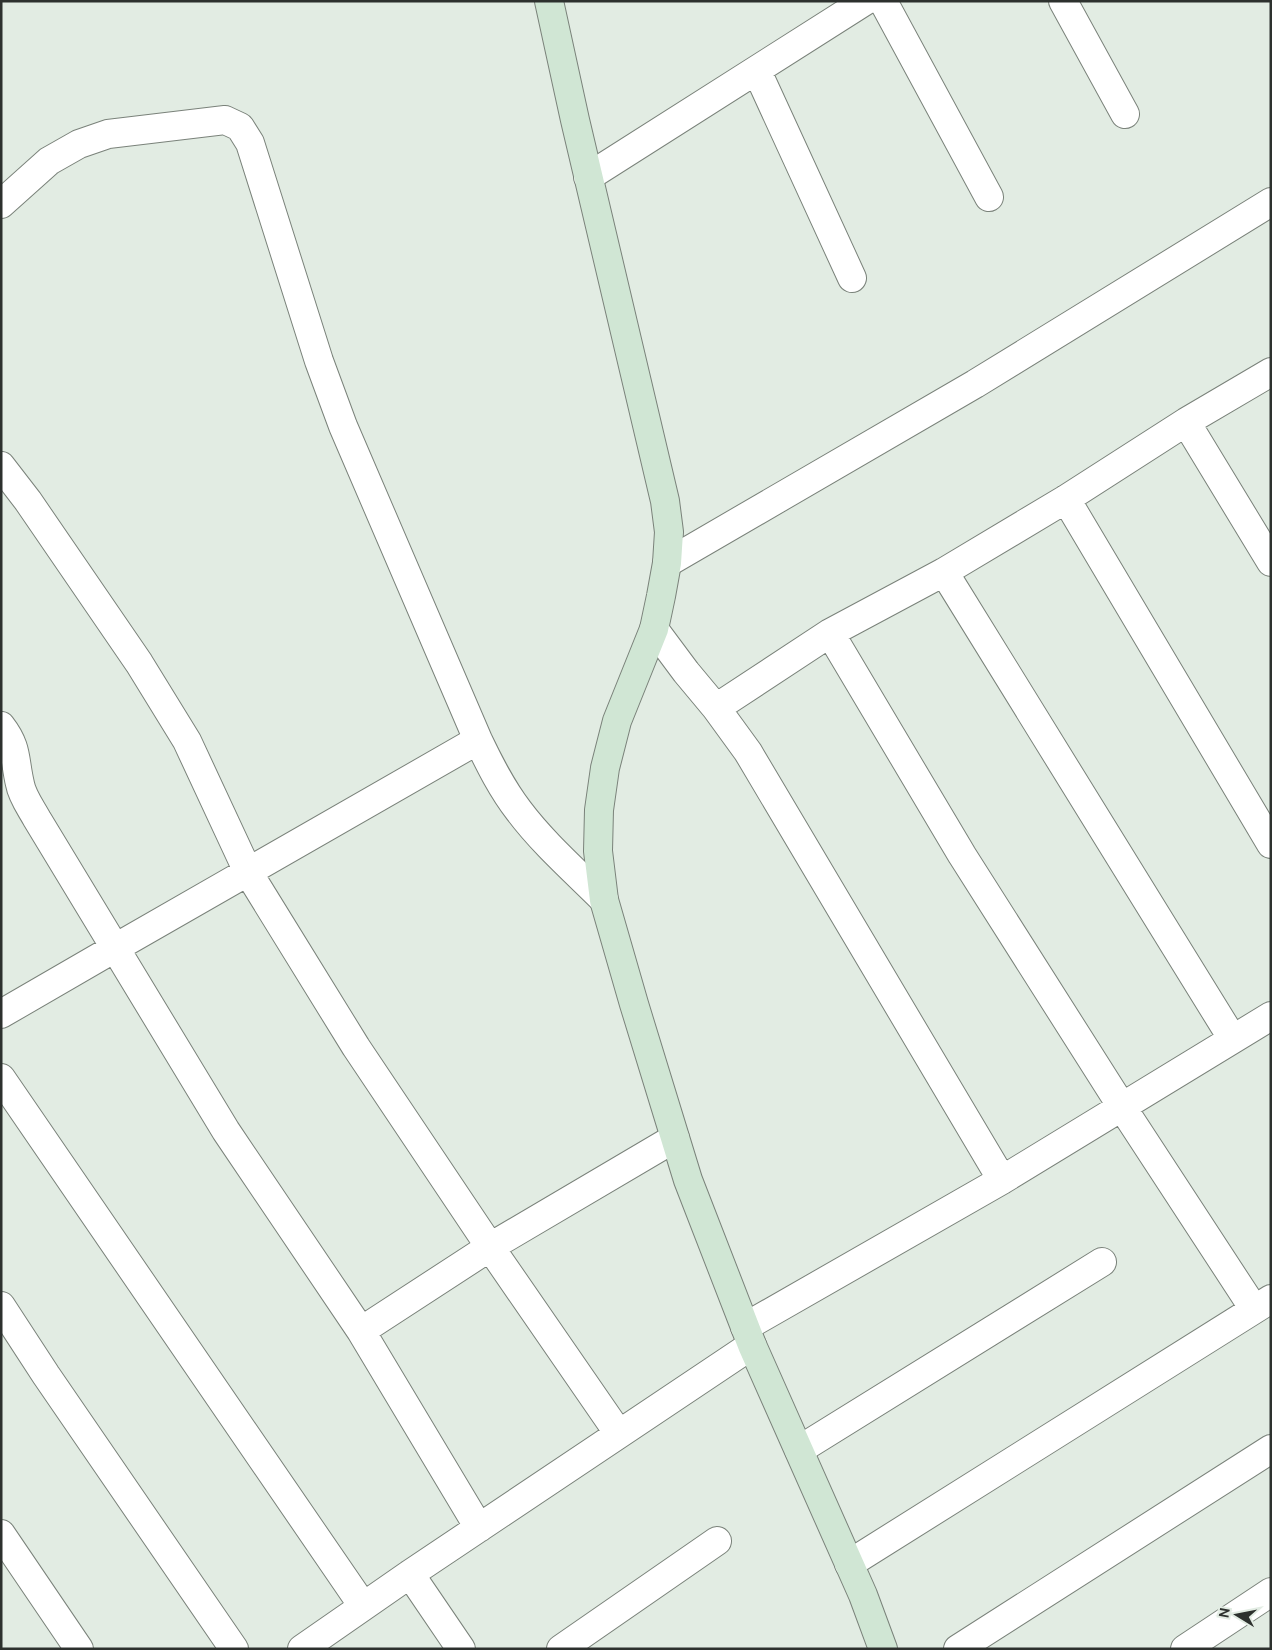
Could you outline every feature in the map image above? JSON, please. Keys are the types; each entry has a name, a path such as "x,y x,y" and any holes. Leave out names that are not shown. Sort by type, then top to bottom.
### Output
{"street":[{"path":"549,1 588,177 665,501 669,532 667,563 654,629 617,721 605,768 599,810 598,851 604,900 688,1180 748,1336 849,1564 884,1649"},
{"path":"588,177 866,1"},
{"path":"883,1 989,197"},
{"path":"1063,1 1124,114"},
{"path":"757,70 852,278"},
{"path":"1,204 50,161 79,144 108,134 225,120 240,127 250,143 319,362 343,426 478,740 495,774 518,810 536,832 604,900"},
{"path":"667,563 975,384 1271,202"},
{"path":"716,708 830,633 944,572 1066,499 1186,422 1271,372"},
{"path":"1186,422 1271,562"},
{"path":"1,466 28,501 139,663 187,741 248,872 384,1091 619,1434"},
{"path":"1066,499 1271,844"},
{"path":"944,572 1232,1038"},
{"path":"654,629 748,752 1002,1180"},
{"path":"830,633 962,854 1122,1107 1262,1304 849,1564"},
{"path":"1,726 10,738 16,756 20,785 26,799 226,1131 361,1331 479,1528"},
{"path":"1,1014 478,740"},
{"path":"302,1649 619,1434 748,1336 1232,1038 1271,1016"},
{"path":"1,1078 363,1606"},
{"path":"361,1331 490,1247 675,1138"},
{"path":"799,1450 1102,1262"},
{"path":"1,1306 51,1383 234,1649"},
{"path":"958,1649 1271,1449"},
{"path":"1,1534 79,1649"},
{"path":"561,1649 717,1541"},
{"path":"410,1574 461,1649"},
{"path":"1185,1649 1271,1592"}]}
